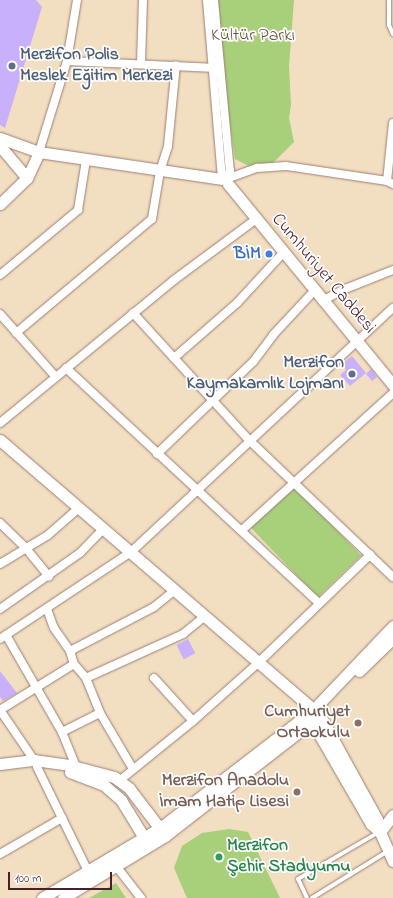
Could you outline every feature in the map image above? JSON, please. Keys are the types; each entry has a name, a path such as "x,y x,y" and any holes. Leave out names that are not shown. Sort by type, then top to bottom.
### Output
{"street":[{"path":"0,204 27,178 38,152 67,61 77,0"},
{"path":"141,63 143,0"},
{"path":"207,0 216,68 226,179"},
{"path":"214,0 216,68"},
{"path":"67,61 141,63 216,68"},
{"path":"16,333 152,219 160,171 168,146 176,65"},
{"path":"0,138 38,152 160,171 226,179 257,168 286,166 390,183 393,122"},
{"path":"0,146 27,178"},
{"path":"0,275 78,210 86,160"},
{"name":"Cumhuriyet Caddesi","path":"226,179 283,253 393,385"},
{"path":"0,423 133,313 256,219"},
{"path":"174,358 241,300 283,253"},
{"path":"322,301 345,289 393,270"},
{"path":"157,454 253,362 273,335 314,291"},
{"path":"76,767 62,732 3,637 47,609 130,552 393,308"},
{"path":"133,313 249,440 393,577"},
{"path":"0,314 55,376"},
{"path":"66,368 319,603"},
{"path":"242,530 292,482 393,393"},
{"path":"0,440 205,616 315,715"},
{"path":"0,564 25,547 48,535 79,508"},
{"path":"0,523 25,547 49,577"},
{"path":"0,609 49,577 80,553 103,528"},
{"path":"119,781 193,721 258,663 370,555"},
{"path":"70,650 154,607 175,590"},
{"path":"47,609 54,628 70,650 74,664 86,678 100,713 134,769"},
{"path":"86,678 183,634 205,616"},
{"path":"391,856 380,832 371,824 315,727 315,715 393,626"},
{"path":"63,898 116,866 315,715 393,638"},
{"path":"74,664 34,687 0,710 36,764 88,871"},
{"path":"154,678 193,721"},
{"path":"62,732 100,713"},
{"path":"0,764 36,764 76,767 114,777 129,788 150,819 162,832"},
{"path":"0,771 36,764 74,773 104,785 122,800 147,842"},
{"path":"380,832 393,815"},
{"path":"1,852 62,818"},
{"path":"380,832 393,824"},
{"path":"42,898 88,871 147,842"},
{"path":"116,866 141,898"}],"lane":[{"path":"389,0 389,25 393,34"},
{"path":"307,898 298,879 380,832"},
{"path":"312,898 391,856"}],"green space":[{"name":"Kültür Parkı","path":"212,0 294,0 289,66 291,105 289,118 294,142 273,163 249,166 235,159"},
{"path":"293,485 361,555 318,597 250,527"},
{"name":"Merzifon Şehir Stadyumu","path":"229,829 248,832 280,898 187,898 174,868 182,846 202,833"},
{"path":"116,883 126,898 89,898"}],"building":[{"name":"Merzifon Polis Meslek Eğitim Merkezi","path":"0,0 36,0 42,7 5,128 0,125"},
{"name":"Merzifon Kaymakamlık Lojmanı","path":"352,356 366,373 350,386 340,375 346,370 342,364"},
{"path":"371,369 377,377 372,381 366,374"},
{"path":"188,639 195,653 184,659 176,645"},
{"path":"0,671 17,693 3,701 0,697"}],"place":[{"name":"Merzifon Polis Meslek Eğitim Merkezi","path":"12,66"},
{"name":"BİM","path":"269,254"},
{"name":"Merzifon Kaymakamlık Lojmanı","path":"352,374"},
{"name":"Cumhuriyet Ortaokulu","path":"358,723"},
{"name":"Merzifon Anadolu İmam Hatip Lisesi","path":"297,792"},
{"name":"Merzifon Şehir Stadyumu","path":"219,857"}]}
